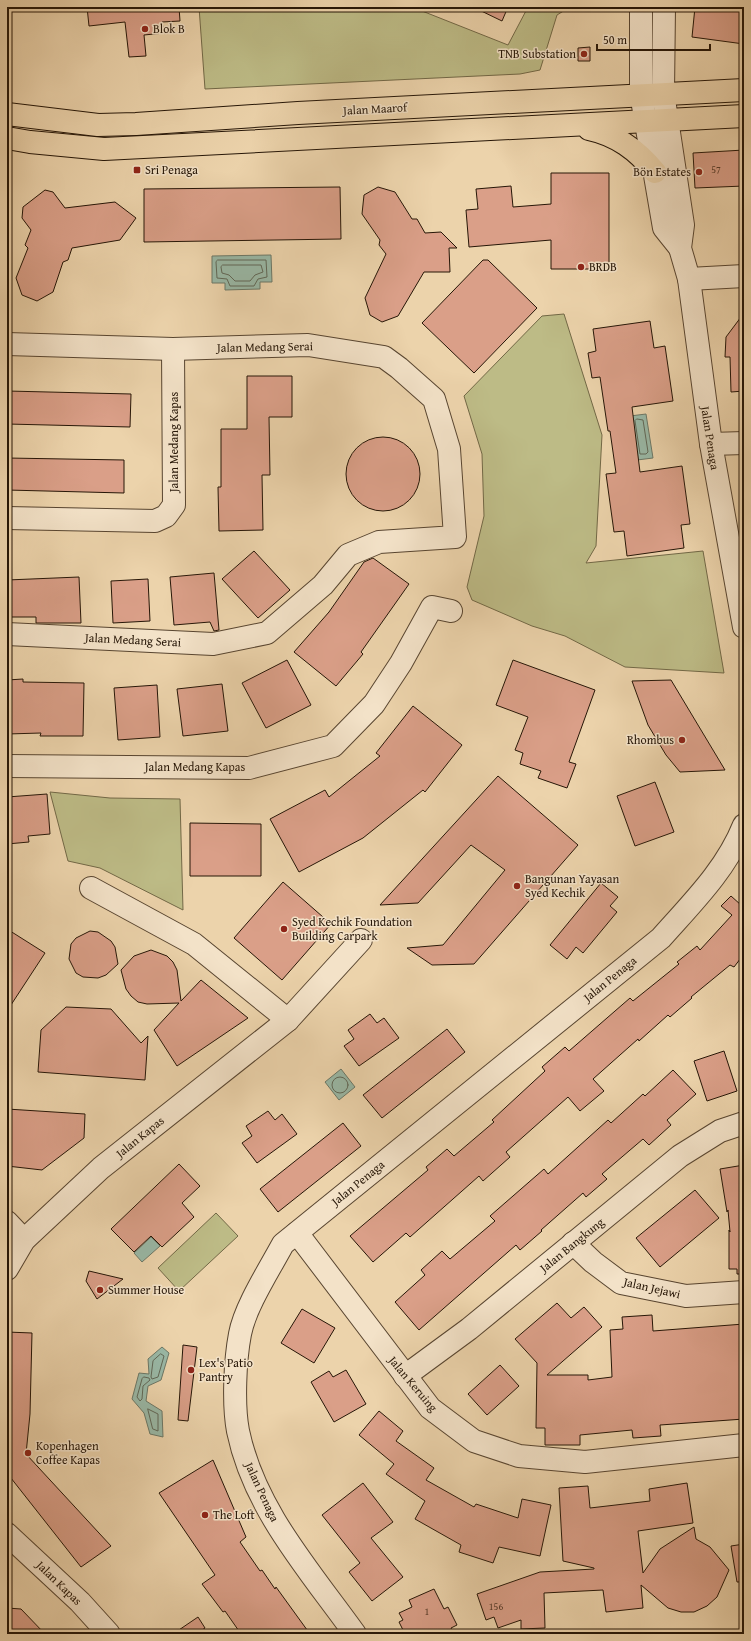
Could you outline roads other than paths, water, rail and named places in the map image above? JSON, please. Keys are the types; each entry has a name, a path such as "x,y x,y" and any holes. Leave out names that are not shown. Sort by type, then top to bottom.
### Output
{"main road":[{"name":"Jalan Maarof","path":"7,114 98,126 642,94 744,90"},
{"path":"7,138 30,142 104,149 744,116"},
{"path":"572,126 601,131 617,138 641,155 655,172"}],"street":[{"path":"641,7 642,94 656,120"},
{"path":"656,120 663,93 664,7"},
{"name":"Jalan Penaga","path":"656,120 655,172 664,228 680,248 689,279 710,444 744,627"},
{"name":"Jalan Penaga","path":"656,120 683,225 680,248"},
{"path":"689,279 744,276"},
{"name":"Jalan Medang Serai","path":"7,344 173,349 308,345 384,357 434,399 449,449 455,537 379,542 348,555 323,585 267,632 213,644 7,634"},
{"name":"Jalan Medang Kapas","path":"7,518 155,521 166,516 174,505 173,349"},
{"path":"710,444 744,443"},
{"name":"Jalan Medang Kapas","path":"7,766 249,768 333,746 374,704 401,663 432,608 451,611"},
{"name":"Jalan Penaga","path":"355,1634 279,1529 260,1494 238,1430 235,1386 240,1334 257,1293 283,1244 661,938 710,884 738,839 744,825"},
{"path":"91,888 194,944 288,1020"},
{"name":"Jalan Kapas","path":"7,1269 24,1240 101,1168 288,1020 361,940"},
{"name":"Jalan Bangkung","path":"405,1376 469,1330 680,1156 720,1131 744,1123"},
{"path":"7,1222 24,1240"},
{"name":"Jalan Keruing","path":"297,1233 430,1408 474,1441 520,1456 585,1462 744,1445"},
{"name":"Jalan Jejawi","path":"573,1244 593,1262 621,1283 686,1296 744,1292"},
{"name":"Jalan Kapas","path":"7,1534 80,1602 109,1634"}],"water":[{"path":"271,255 272,282 260,282 260,289 225,290 225,283 212,283 212,256"},
{"path":"646,414 653,458 637,460 630,416"},
{"path":"341,1069 355,1087 339,1100 325,1082"},
{"path":"151,1237 160,1246 142,1262 134,1253"},
{"path":"162,1347 169,1353 161,1380 148,1386 146,1401 162,1411 163,1437 150,1434 144,1413 132,1399 139,1373 149,1374 148,1359"}],"place":[{"name":"Blok B","path":"145,29"},
{"name":"TNB Substation","path":"584,54"},
{"name":"Sri Penaga","path":"137,170"},
{"name":"Bön Estates","path":"699,172"},
{"name":"BRDB","path":"581,267"},
{"name":"Rhombus","path":"682,740"},
{"name":"Bangunan Yayasan Syed Kechik","path":"517,886"},
{"name":"Syed Kechik Foundation Building Carpark","path":"284,929"},
{"name":"Summer House","path":"100,1290"},
{"name":"Lex's Patio Pantry","path":"191,1370"},
{"name":"Kopenhagen Coffee Kapas","path":"28,1453"},
{"name":"The Loft","path":"205,1515"}]}
